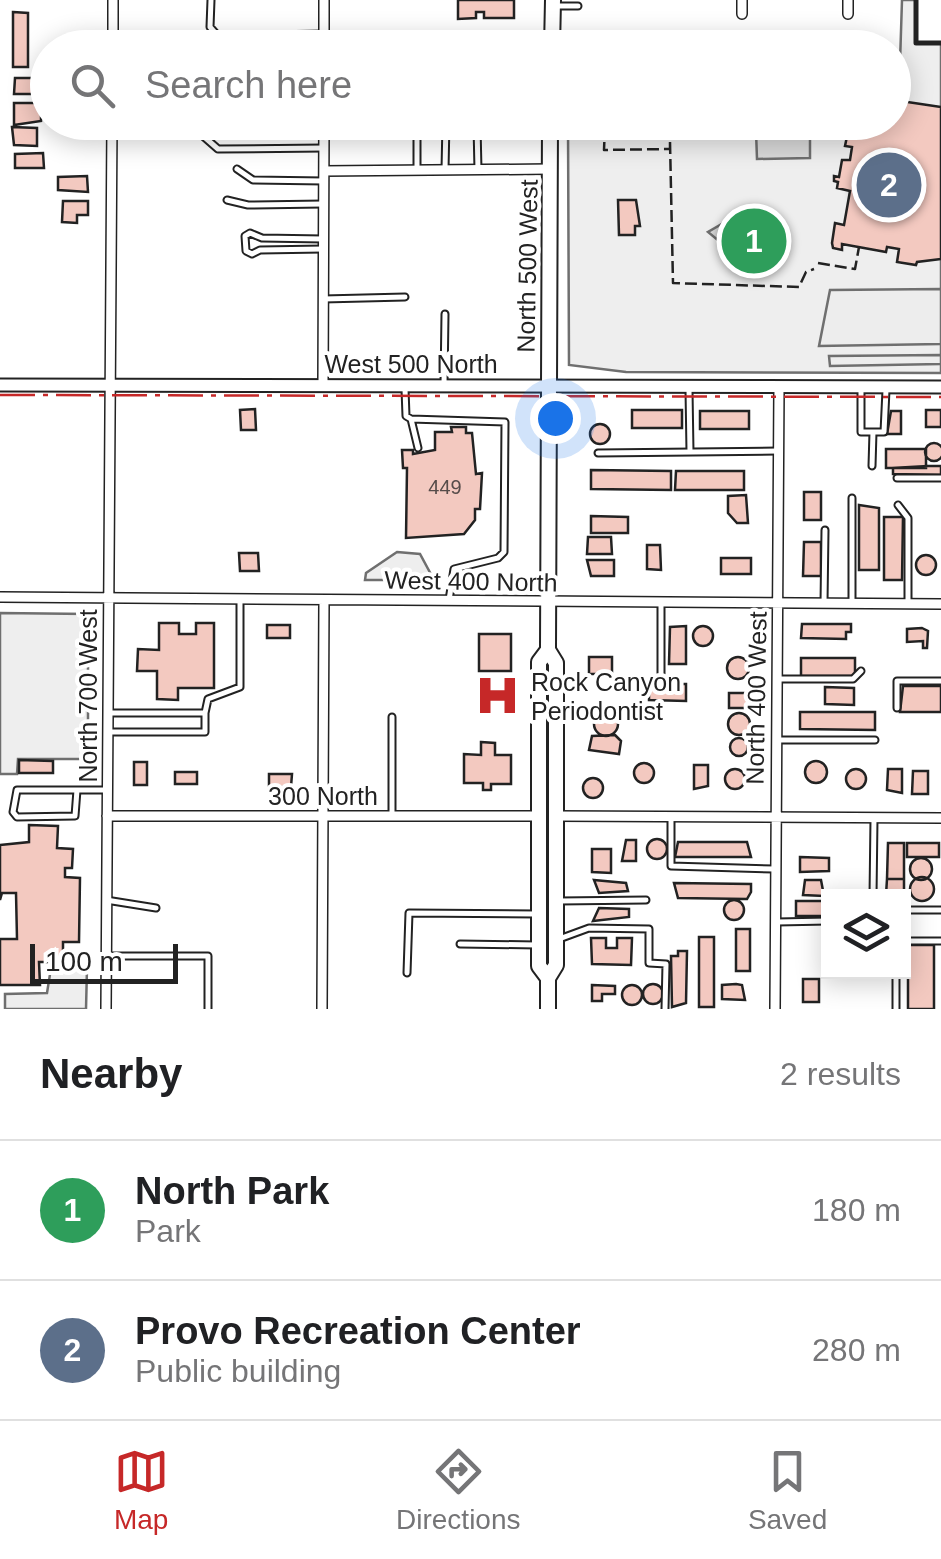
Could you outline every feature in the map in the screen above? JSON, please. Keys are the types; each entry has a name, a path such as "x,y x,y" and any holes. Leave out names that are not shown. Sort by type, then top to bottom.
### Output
{"main road":[{"path":"552,30 553,3"},
{"name":"North 500 West","path":"548,1009 548,978 556,966 556,663 548,650 550,140"},
{"name":"North 500 West","path":"548,650 539,662 539,966 548,978"}],"street":[{"path":"113,30 114,0"},
{"path":"324,0 324,30"},
{"path":"742,0 742,14"},
{"path":"848,0 848,14"},
{"name":"North 700 West","path":"106,1009 112,140"},
{"path":"322,386 324,140"},
{"path":"324,176 417,170 551,169"},
{"name":"West 500 North","path":"0,386 941,387"},
{"name":"North 400 West","path":"775,1009 779,387"},
{"name":"West 400 North","path":"0,597 941,604"},
{"path":"322,1009 324,600"},
{"name":"300 North","path":"107,816 539,816"},
{"path":"556,816 941,818"}],"lane":[{"path":"211,0 213,30"},
{"path":"553,3 578,6"},
{"path":"208,140 218,149 324,148"},
{"path":"417,140 417,170"},
{"path":"445,170 446,140"},
{"path":"477,140 478,170"},
{"path":"236,169 253,180 324,176"},
{"path":"228,200 248,205 323,204"},
{"path":"250,232 262,238 323,244 252,254 246,251 246,236 250,232"},
{"path":"323,300 405,297"},
{"path":"444,386 445,314"},
{"path":"405,386 408,418 418,448"},
{"path":"689,387 690,452"},
{"path":"861,387 861,432 884,432 886,387"},
{"path":"408,418 504,422 504,552 498,558 458,567 449,576 449,601"},
{"path":"872,466 873,432"},
{"path":"598,452 778,451"},
{"path":"897,478 941,478"},
{"path":"852,498 852,603"},
{"path":"898,505 908,518 908,604"},
{"path":"824,603 825,530"},
{"path":"108,732 206,732 208,699 240,688 240,599"},
{"path":"661,603 661,679"},
{"path":"776,678 853,678 861,671"},
{"path":"897,708 897,682 941,681"},
{"path":"108,714 205,713"},
{"path":"392,718 392,816"},
{"path":"775,740 874,740"},
{"path":"77,790 75,816 17,816 13,812 17,790 77,790 107,790"},
{"path":"671,818 671,866 675,868 774,869"},
{"path":"873,889 874,819"},
{"path":"106,900 156,908"},
{"path":"556,902 646,900"},
{"path":"911,910 941,910"},
{"path":"407,972 409,913 539,914"},
{"path":"774,922 821,921"},
{"path":"556,940 589,928 649,929 649,962 666,964 666,1009"},
{"path":"911,941 941,941"},
{"path":"460,944 539,945"},
{"path":"106,956 208,956 208,1009"},
{"path":"896,979 896,1009"}],"shaded area":[{"path":"902,0 916,0 916,43 941,43 941,373 626,372 569,365 568,140 911,140 911,30 901,30"},
{"path":"756,140 810,140 810,158 757,159"},
{"path":"739,214 773,219 768,235 753,248 731,251 708,232"},
{"path":"941,289 941,344 819,346 830,290"},
{"path":"941,355 941,364 830,366 829,356"},
{"path":"397,552 420,554 434,580 365,580 366,573"},
{"path":"0,613 88,614 88,759 18,759 17,774 0,774"},
{"path":"51,968 87,968 86,1009 5,1009 5,994 47,993"}],"building":[{"path":"458,0 514,0 514,18 484,18 484,12 476,12 476,18 458,19"},
{"path":"13,12 28,13 28,67 13,67"},
{"path":"15,78 30,78 30,94 14,94"},
{"path":"14,103 30,103 30,123 14,125"},
{"path":"911,103 941,107 941,259 916,265 897,262 899,249 887,247 886,252 842,244 842,250 833,248 835,223 844,225 850,191 837,188 838,182 834,181 834,176 839,177 842,160 850,160 852,147 845,146 846,140 911,140"},
{"path":"12,127 30,128 30,140 37,140 37,146 14,145"},
{"path":"43,153 44,168 15,168 15,154"},
{"path":"87,176 88,192 58,190 58,177"},
{"path":"618,200 636,200 640,226 635,226 635,235 619,235"},
{"path":"63,201 88,201 88,215 77,215 77,223 62,222"},
{"path":"255,409 256,430 241,430 240,410"},
{"path":"632,410 682,410 682,428 632,428"},
{"path":"926,410 941,410 941,427 926,427"},
{"path":"700,411 749,411 749,429 700,429"},
{"path":"891,411 901,411 901,434 887,434"},
{"path":"596,424 604,424 610,434 604,444 596,444 590,438 590,430"},
{"path":"451,427 466,427 466,433 472,433 476,474 482,473 480,509 475,509 475,520 464,534 406,538 407,468 403,468 402,450 413,450 413,454 435,450 435,432 452,432"},
{"path":"928,446 940,446 940,458 928,458"},
{"path":"886,449 926,449 926,468 886,468"},
{"path":"941,466 941,475 893,474 893,468"},
{"path":"591,470 671,471 671,490 591,489"},
{"path":"676,471 744,471 744,490 675,490"},
{"path":"804,492 821,492 821,520 804,520"},
{"path":"746,495 748,523 737,523 728,513 728,496"},
{"path":"859,505 879,508 879,570 859,570"},
{"path":"591,516 628,517 628,533 591,533"},
{"path":"884,517 903,517 902,580 884,580"},
{"path":"588,537 611,537 612,554 587,554"},
{"path":"804,542 821,542 821,576 803,576"},
{"path":"647,545 660,545 661,570 647,569"},
{"path":"239,553 258,553 259,571 240,571"},
{"path":"926,555 936,565 926,575 916,565"},
{"path":"721,558 751,558 751,574 721,574"},
{"path":"587,560 614,560 614,576 591,576"},
{"path":"159,623 179,623 179,634 196,634 196,623 214,623 214,688 178,688 178,700 157,699 157,671 137,671 138,649 159,650"},
{"path":"802,624 851,624 851,632 846,632 846,639 801,638"},
{"path":"267,625 290,625 290,638 267,638"},
{"path":"686,626 686,664 669,664 670,627"},
{"path":"703,626 713,636 703,646 693,636"},
{"path":"907,629 928,631 927,648 923,648 923,641 907,642"},
{"path":"479,634 511,634 511,671 479,671"},
{"path":"589,657 612,657 612,674 589,674"},
{"path":"738,657 746,660 746,676 738,679 730,676 727,668 730,660"},
{"path":"801,658 855,658 855,676 801,676"},
{"path":"649,684 686,684 686,701 649,700"},
{"path":"903,686 941,686 941,712 900,712"},
{"path":"825,687 854,688 854,705 825,704"},
{"path":"729,693 750,693 747,708 729,708"},
{"path":"606,712 618,724 606,736 594,724"},
{"path":"800,712 875,712 875,730 800,729"},
{"path":"739,713 747,716 747,732 739,735 731,732 728,724 731,716"},
{"path":"615,735 621,741 619,754 589,750 592,736"},
{"path":"739,738 748,747 739,756 730,747"},
{"path":"481,742 495,743 495,755 511,755 511,784 491,784 491,790 483,790 483,783 464,783 464,754 481,755"},
{"path":"19,760 53,761 53,773 19,773"},
{"path":"816,761 824,764 824,780 816,783 808,780 805,772 808,764"},
{"path":"134,762 147,762 147,785 134,785"},
{"path":"644,763 654,773 644,783 634,773"},
{"path":"694,765 708,765 708,786 694,789"},
{"path":"735,769 745,779 735,789 725,779"},
{"path":"856,769 866,779 856,789 846,779"},
{"path":"888,769 902,769 902,793 887,790"},
{"path":"913,771 928,771 928,794 912,794"},
{"path":"175,772 197,772 197,784 175,784"},
{"path":"269,774 292,774 291,787 269,787"},
{"path":"593,778 603,788 593,798 583,788"},
{"path":"29,825 58,826 57,848 73,849 72,868 65,868 65,877 80,878 79,942 63,942 63,962 39,962 40,985 0,985 0,939 17,939 16,893 2,893 0,900 0,845 29,842"},
{"path":"657,839 667,849 657,859 647,849"},
{"path":"626,840 636,840 636,861 622,861"},
{"path":"678,842 747,842 751,857 675,857"},
{"path":"888,843 904,843 904,879 887,879"},
{"path":"907,843 939,843 939,857 907,857"},
{"path":"592,849 611,849 611,873 592,872"},
{"path":"800,857 829,858 829,871 800,872"},
{"path":"917,858 925,858 932,869 925,880 917,880 910,873 910,865"},
{"path":"918,878 926,878 933,885 933,893 926,900 918,900 911,893 911,885"},
{"path":"887,879 904,879 904,889 886,889"},
{"path":"594,880 626,883 628,891 599,893"},
{"path":"805,880 821,880 821,896 803,895"},
{"path":"674,883 751,884 751,892 747,899 678,898"},
{"path":"734,900 744,910 734,920 724,910"},
{"path":"796,901 821,901 821,916 796,916"},
{"path":"599,908 629,909 629,917 593,921"},
{"path":"736,929 750,929 750,971 736,971"},
{"path":"699,937 714,937 714,1007 699,1007"},
{"path":"591,938 606,938 606,948 617,948 617,938 632,938 631,965 592,964"},
{"path":"911,945 934,945 934,1009 908,1009"},
{"path":"678,951 687,951 686,1003 672,1007 671,956 678,956"},
{"path":"803,979 819,979 819,1002 803,1002"},
{"path":"653,984 663,994 653,1004 643,994"},
{"path":"592,985 615,986 615,994 602,994 602,1001 592,1001"},
{"path":"632,985 642,995 632,1005 622,995"},
{"path":"722,985 742,985 745,1000 722,999"}],"fence":[{"path":"604,140 604,150 670,149 670,140"},
{"path":"670,142 673,283 799,287 806,272 814,269"},
{"path":"818,263 855,269 859,247"}],"wall":[{"path":"916,0 916,43 941,43"}],"power":[{"path":"0,395 941,397"}],"place":[{"name":"Provo Recreation Center","path":"889,185"},
{"name":"North Park","path":"754,241"},
{"name":"Rock Canyon Periodontist","path":"498,696"}]}
